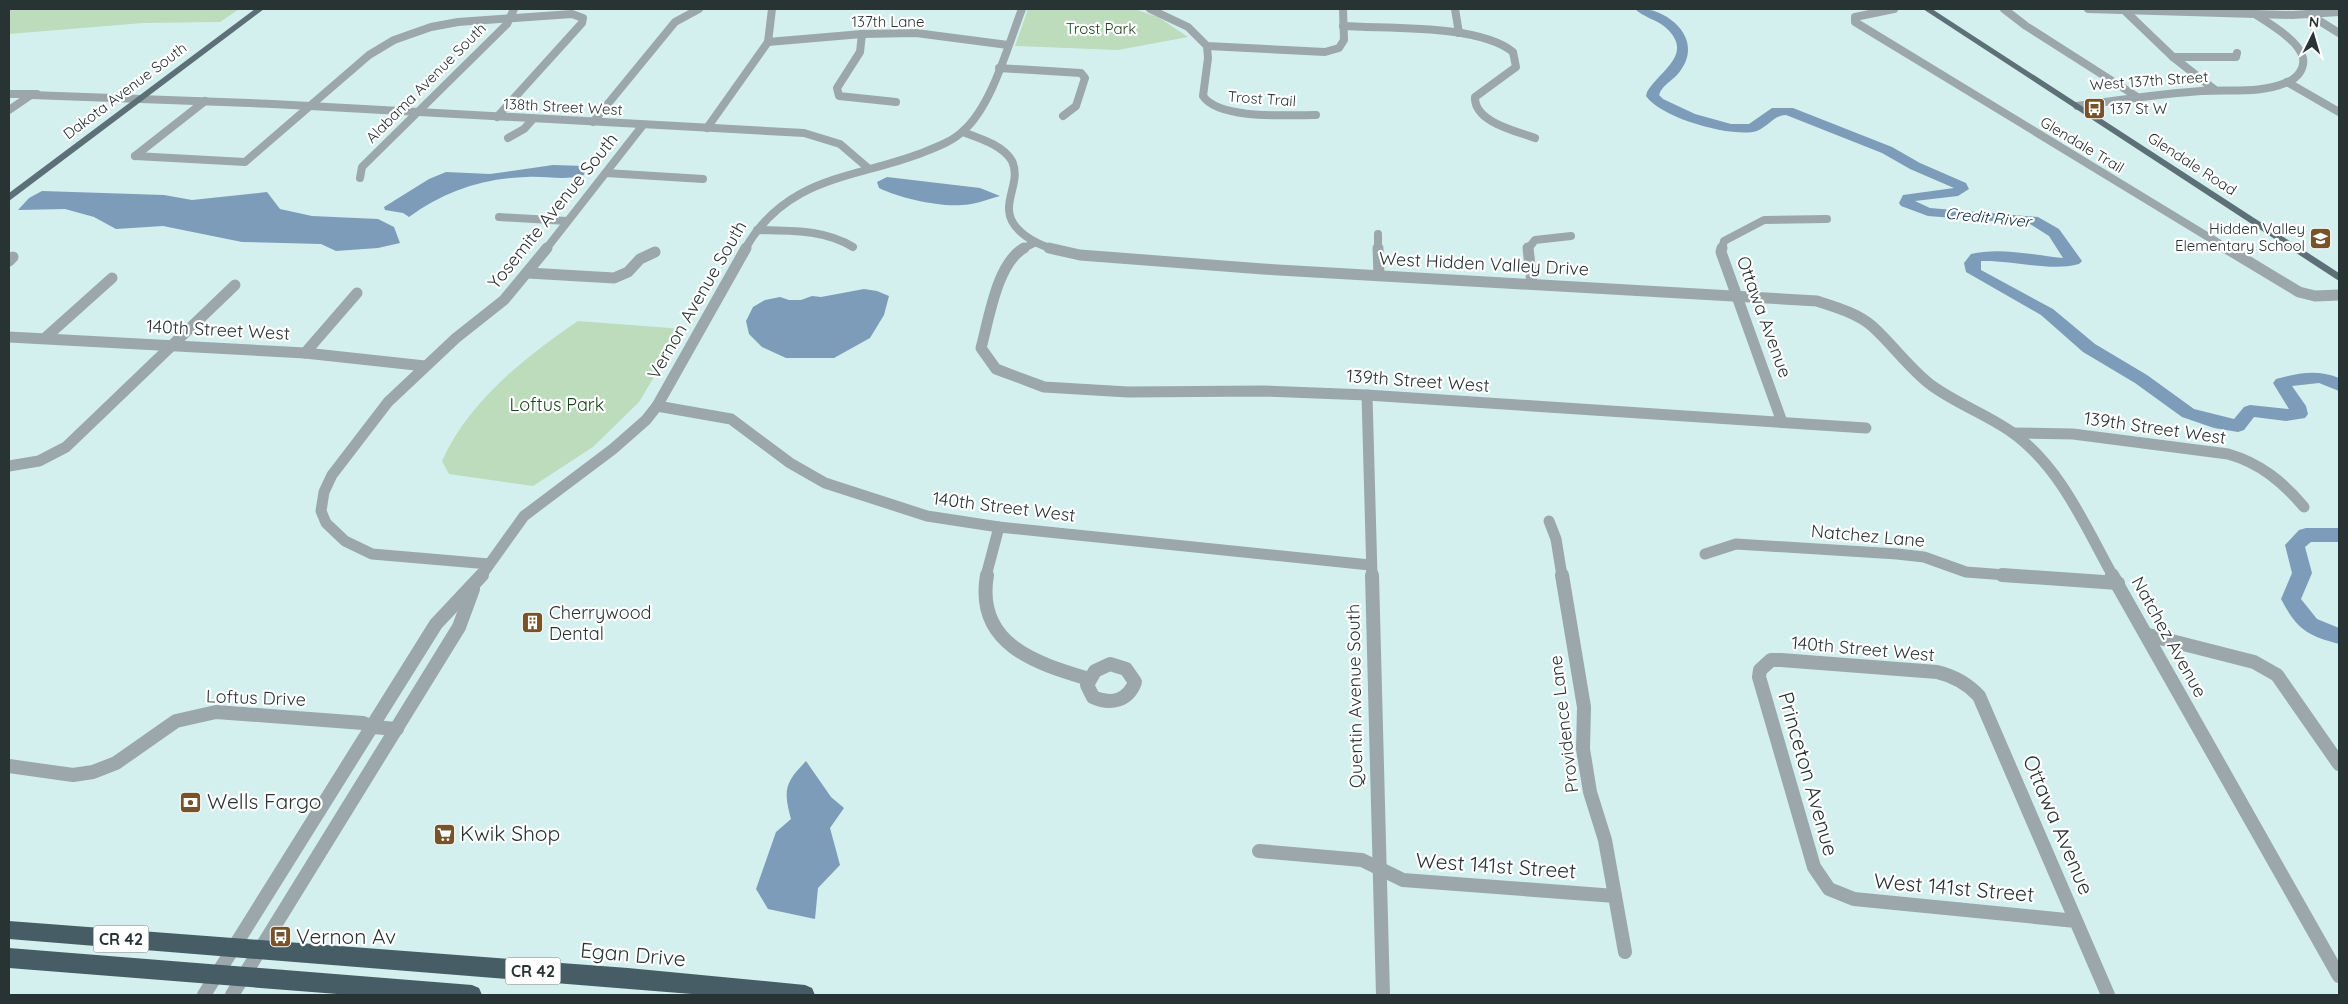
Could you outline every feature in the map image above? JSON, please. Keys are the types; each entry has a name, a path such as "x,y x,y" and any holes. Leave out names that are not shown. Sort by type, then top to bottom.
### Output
{"highway":[{"name":"Egan Drive","path":"9,930 628,978 805,995"},
{"name":"CR 42","path":"9,958 472,995"}],"main road":[{"name":"Dakota Avenue South","path":"9,198 248,9"},
{"name":"Dakota Avenue South","path":"9,186 260,9"},
{"name":"Glendale Road","path":"1927,9 2339,270"},
{"name":"Glendale Road","path":"1936,9 2339,278"}],"street":[{"name":"Alabama Avenue South","path":"360,178 362,167 511,18 514,9"},
{"name":"Yosemite Avenue South","path":"593,122 675,22 698,9"},
{"path":"707,128 768,42 772,9"},
{"name":"Vernon Avenue South","path":"204,995 436,624 474,585 524,516 613,449 646,420 657,406 757,230 784,203 820,183 937,147 963,132 983,109 1022,9"},
{"path":"1150,9 1188,28 1206,46 1325,52 1339,48 1344,40 1342,26 1343,9"},
{"path":"1455,9 1459,33"},
{"name":"Glendale Trail","path":"1894,9 1855,17 1855,22 2031,131 2299,292 2315,296 2339,295"},
{"path":"2004,9 2026,26 2136,97"},
{"path":"2088,9 2310,15 2339,12"},
{"path":"2124,9 2174,56 2215,90"},
{"path":"2247,9 2285,37 2299,50 2303,57 2302,70 2290,80 2339,112"},
{"path":"205,101 135,156 245,162 370,55 394,40 431,27 473,22 577,15 583,18 582,23 497,117"},
{"path":"2310,15 2339,33"},
{"path":"1342,26 1405,28 1459,33 1494,40 1513,52 1516,67 1509,74 1475,97 1474,105 1476,110 1488,118 1535,138"},
{"name":"137th Lane","path":"768,42 862,34 916,33 1008,45"},
{"path":"862,34 860,52 836,88 839,96 896,102"},
{"name":"Trost Trail","path":"1206,46 1208,56 1203,95 1207,103 1212,107 1227,111 1316,116"},
{"path":"2174,56 2236,58 2237,53"},
{"path":"999,68 1081,73 1085,78 1076,106 1063,116"},
{"name":"West 137th Street","path":"2077,103 2264,87 2290,80"},
{"name":"138th Street West","path":"9,94 31,94 38,97 134,98 246,103 799,133 823,137 847,147 868,168"},
{"path":"9,110 31,94"},
{"path":"508,138 524,129 533,119"},
{"name":"Yosemite Avenue South","path":"489,564 372,554 345,541 326,524 321,511 324,492 332,475 383,409 425,366 504,300 528,273 643,125"},
{"path":"963,132 993,145 1011,160 1015,173 1008,210 1017,228 1034,243"},
{"path":"606,173 703,179"},
{"path":"499,217 567,221"},
{"name":"Ottawa Avenue","path":"1782,422 1721,252 1724,240 1764,220 1827,219"},
{"path":"757,230 821,233 842,238 853,247"},
{"path":"1378,234 1379,274"},
{"path":"1532,283 1528,248 1535,240 1571,236"},
{"name":"West Hidden Valley Drive","path":"1034,243 1057,252 1080,256 1263,269 1532,283 1817,302 1844,310 1871,325 1910,367"},
{"name":"139th Street West","path":"1034,243 1017,252 1005,266 981,348 996,369 1044,387 1128,392 1264,391 1367,395 1866,428"},
{"path":"528,273 614,278 628,272 640,259 655,252"},
{"path":"45,338 112,278"},
{"path":"9,466 39,461 66,447 234,285"},
{"path":"305,353 357,293"},
{"name":"140th Street West","path":"9,337 305,353 425,366"},
{"name":"Natchez Avenue","path":"1910,367 1932,386 1950,398 2013,433 2037,454 2060,482 2339,976"},
{"name":"Quentin Avenue South","path":"1367,395 1378,868 1383,995"},
{"name":"140th Street West","path":"657,406 731,419 790,463 825,483 870,500 928,516 999,526 1370,565"},
{"name":"139th Street West","path":"2013,433 2038,432 2118,438 2228,454 2258,466 2288,488 2304,507"},
{"name":"Providence Lane","path":"1549,521 1556,539 1584,707 1583,749 1590,792 1605,840 1625,952"},
{"path":"999,526 985,598 994,625 1010,646 1032,661 1089,678"},
{"name":"Natchez Lane","path":"1705,554 1736,544 1896,554 1924,557 1966,572 2118,583"},
{"name":"Vernon Avenue South","path":"232,995 459,627 474,585"},
{"path":"2148,635 2254,662 2267,668 2281,679 2339,764"},
{"name":"140th Street West","path":"1764,665 1771,660 1780,660 1937,672 1960,678"},
{"name":"Princeton Avenue","path":"1764,665 1760,670 1759,677 1811,858 1821,882 1829,891"},
{"name":"Ottawa Avenue","path":"1960,678 1979,696 2108,995"},
{"name":"Loftus Drive","path":"9,766 73,775 93,772 116,763 176,721 216,712 364,722 373,727 397,729"},
{"name":"West 141st Street","path":"1259,851 1362,860 1402,880 1614,896"},
{"name":"West 141st Street","path":"1829,891 1854,899 2076,921"}],"green space":[{"path":"9,9 239,9 220,22 143,23 9,34"},
{"name":"Trost Park","path":"1028,9 1134,9 1158,17 1188,37 1118,50 1015,46"},
{"name":"Loftus Park","path":"578,321 683,329 639,402 593,447 533,486 449,474 442,461 453,440 482,400 538,350"}],"water":[{"path":"553,165 586,166 584,175 577,177 511,178 480,183 450,193 409,217 403,213 385,210 384,207 429,179 446,172 490,174"},
{"path":"887,177 980,188 1000,196 967,205 919,201 879,188 877,182"},
{"path":"42,191 164,195 192,200 267,192 280,209 312,216 378,219 394,227 400,243 378,248 336,251 321,244 242,242 163,226 116,229 94,217 65,209 18,210 29,198"},
{"path":"864,289 877,291 889,296 884,315 870,338 834,358 786,358 762,347 749,334 746,321 753,307 765,300 780,297 789,300 801,300 812,296 821,297"},
{"path":"806,761 831,797 844,808 830,828 840,865 818,888 815,919 768,909 756,889 776,832 791,819 787,800 790,781"}],"waterway":[{"name":"Credit River","path":"1641,9 1661,19 1677,32 1683,49 1681,59 1674,70 1653,92 1652,96 1658,102 1690,117 1731,128 1752,128 1777,111 1788,111 1887,150 1915,166 1961,186 1962,189 1958,192 1908,198 1906,203 1928,212 2033,220 2049,228 2074,261 2067,263 2001,256 1976,257 1972,263 1974,272 2047,312 2089,348 2141,379 2188,413 2214,422 2238,426 2250,411 2286,415 2299,414 2297,406 2282,383 2312,377 2326,379 2339,386"},
{"name":"Credit River","path":"2339,535 2306,535 2295,545 2302,573 2299,584 2291,599 2300,615 2309,625 2321,631 2339,636"}],"place":[{"name":"137 St W","path":"2094,109"},
{"name":"Hidden Valley Elementary School","path":"2321,238"},
{"name":"Cherrywood Dental","path":"533,623"},
{"name":"Wells Fargo","path":"191,802"},
{"name":"Kwik Shop","path":"444,834"},
{"name":"Vernon Av","path":"280,937"}]}
